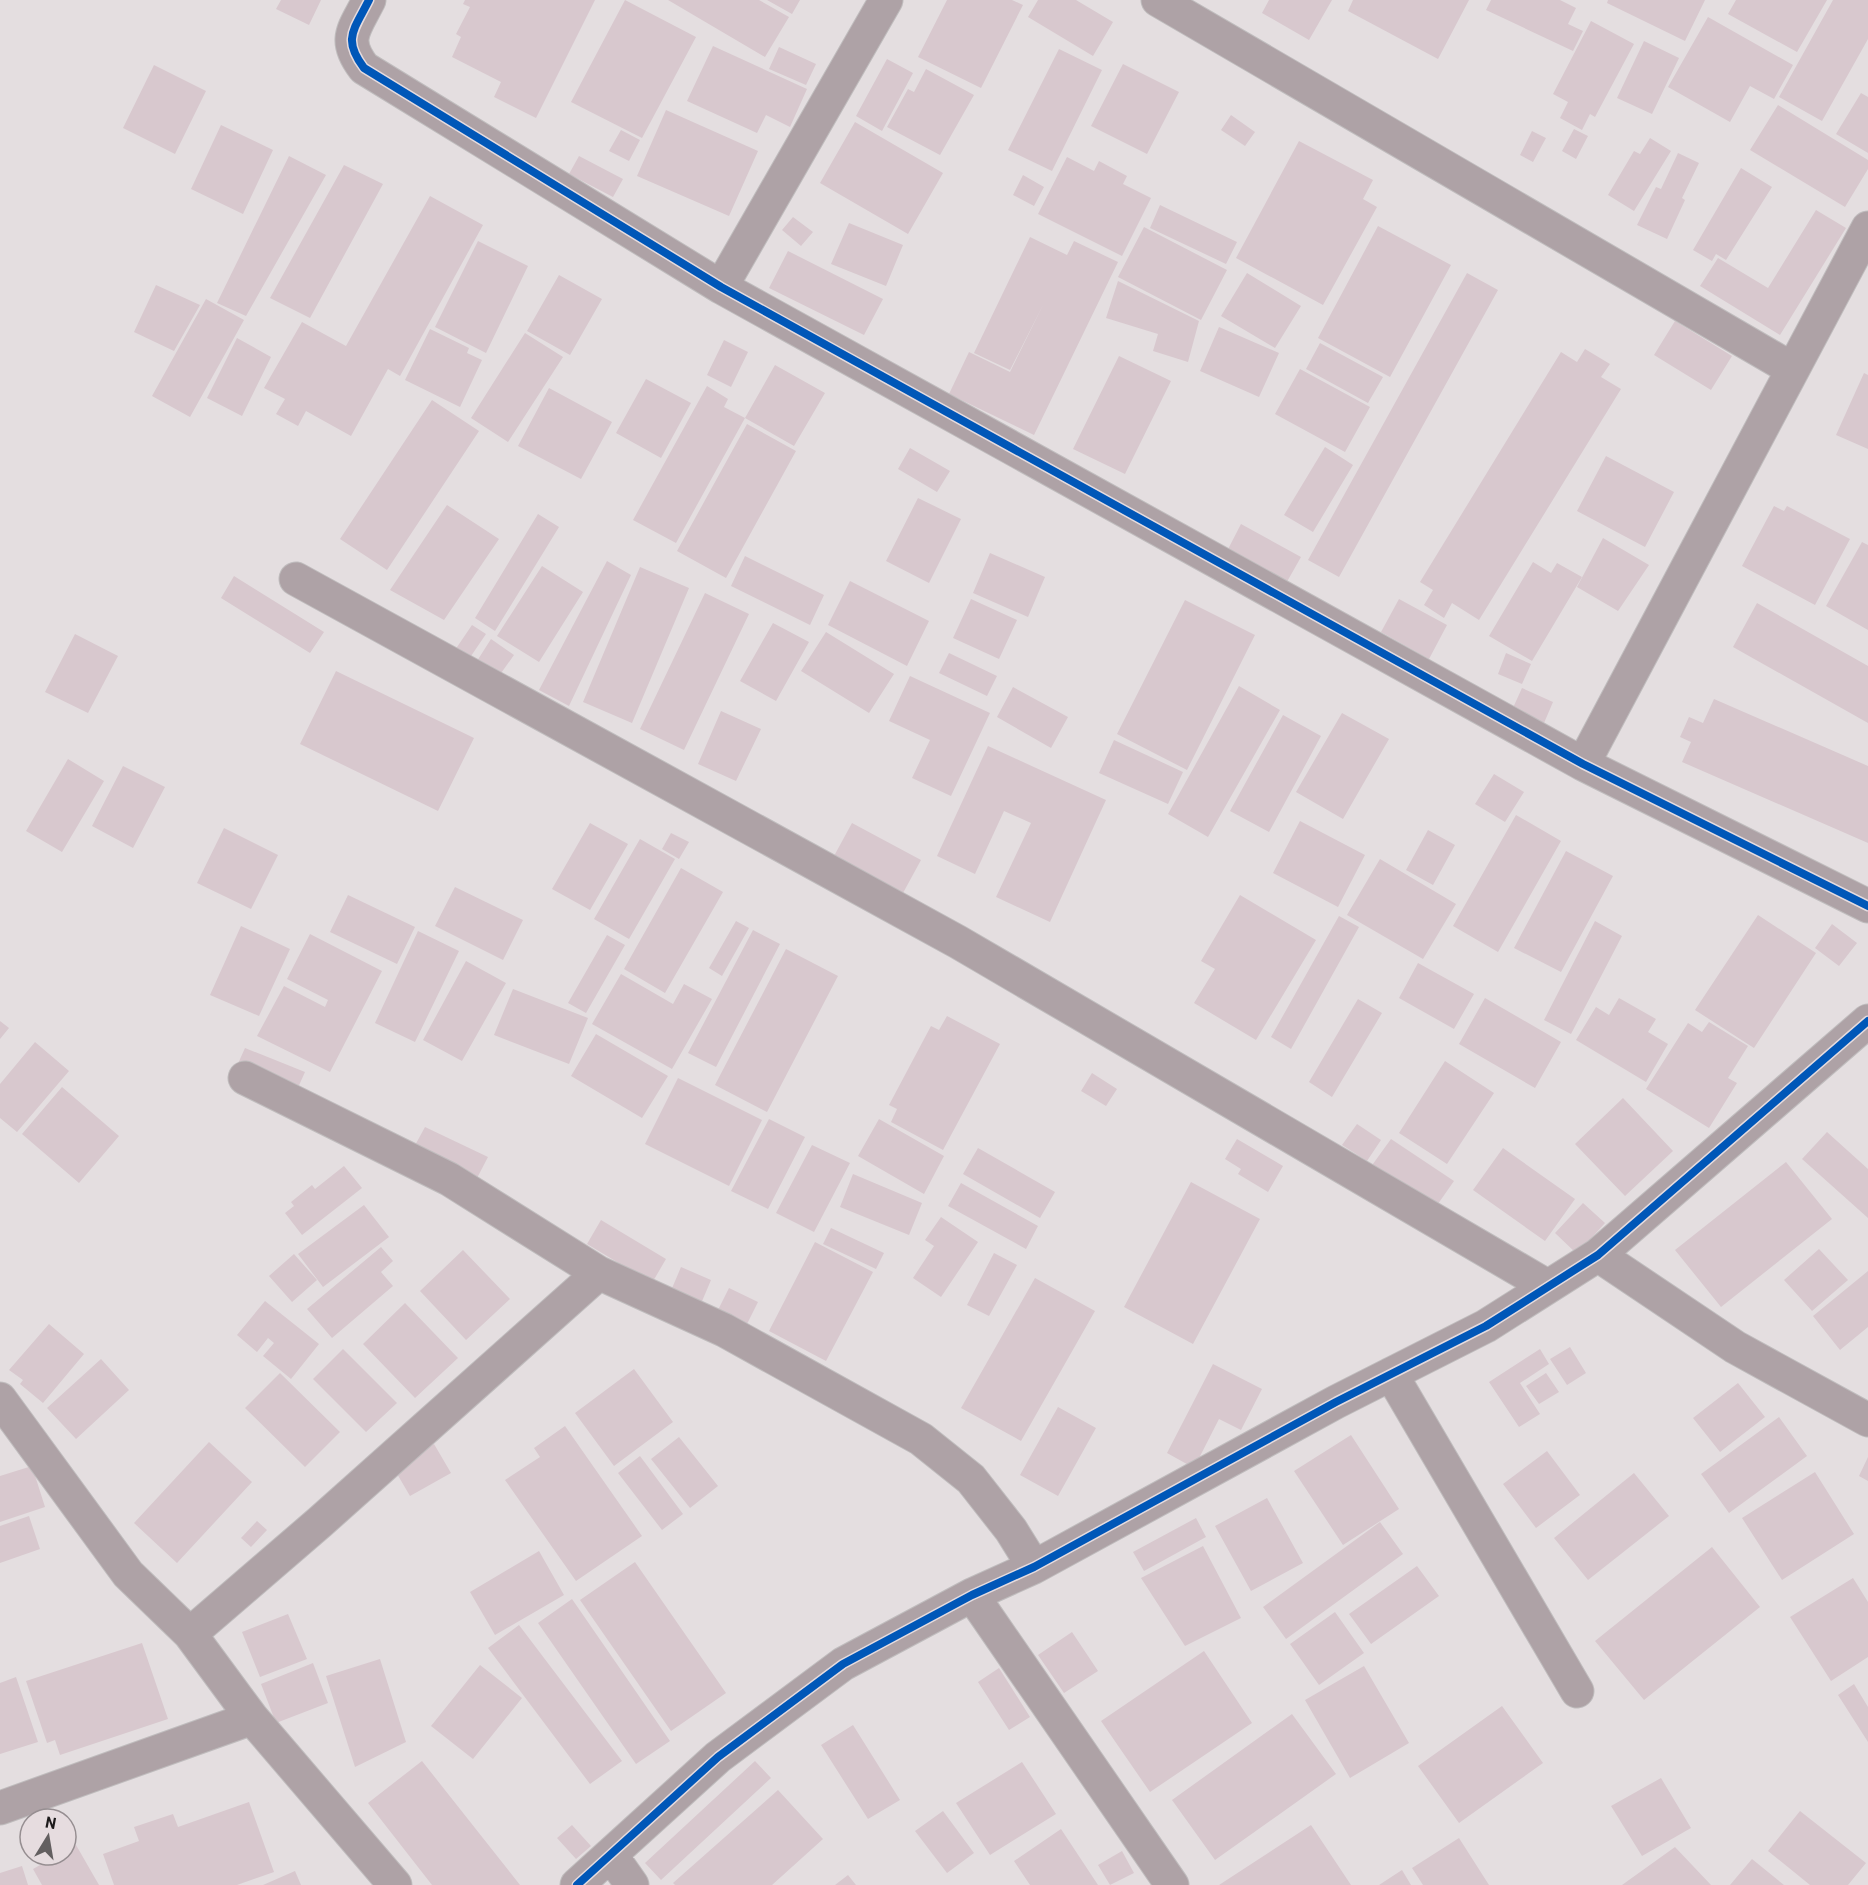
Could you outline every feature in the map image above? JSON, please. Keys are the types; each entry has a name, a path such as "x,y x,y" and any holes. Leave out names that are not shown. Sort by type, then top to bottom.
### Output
{"street":[{"path":"369,0 351,38 351,51 364,68 721,287 1583,764 1868,906"},
{"path":"721,287 886,0"},
{"path":"1158,0 1792,369"},
{"path":"1583,764 1868,228"},
{"path":"296,579 958,942 1547,1286"},
{"path":"577,1885 718,1757 843,1664 972,1595 1034,1567 1130,1512 1486,1326 1598,1255 1868,1021"},
{"path":"245,1078 448,1179 599,1274 724,1330 921,1439 971,1479 1011,1530 1034,1567"},
{"path":"1598,1255 1735,1347 1868,1420"},
{"path":"190,1634 320,1522 599,1274"},
{"path":"1391,1374 1577,1691"},
{"path":"0,1399 128,1574 190,1634 252,1718 395,1885"},
{"path":"972,1595 1172,1885"},
{"path":"0,1808 252,1718"},
{"path":"611,1855 632,1885"}],"building":[{"path":"281,0 321,0 309,25 276,9"},
{"path":"465,0 595,0 536,118 494,97 501,82 452,57 461,37 456,34 470,7 463,4"},
{"path":"625,0 696,37 642,138 571,102"},
{"path":"668,0 759,0 789,17 765,57"},
{"path":"767,0 800,0 792,14"},
{"path":"947,0 1012,0 1023,5 981,88 918,57"},
{"path":"1038,0 1076,0 1113,22 1093,56 1028,17"},
{"path":"1269,0 1332,0 1309,40 1262,13"},
{"path":"1353,0 1469,0 1438,59 1348,11"},
{"path":"1491,0 1560,0 1576,8 1568,24 1583,31 1573,51 1486,10"},
{"path":"1608,0 1705,0 1685,41 1607,3"},
{"path":"1736,0 1827,0 1797,52 1728,14"},
{"path":"1833,0 1868,0 1868,39 1822,121 1779,97"},
{"path":"1708,17 1793,65 1774,99 1750,86 1730,122 1668,87"},
{"path":"1591,21 1634,44 1595,117 1590,114 1582,130 1560,118 1568,102 1553,94"},
{"path":"1644,41 1679,58 1652,114 1617,98"},
{"path":"713,46 807,89 790,127 766,115 757,133 687,101"},
{"path":"779,47 816,64 806,85 769,69"},
{"path":"1059,49 1102,70 1052,171 1008,150"},
{"path":"887,59 913,73 882,131 856,116"},
{"path":"1123,64 1179,92 1147,154 1091,126"},
{"path":"154,65 206,91 175,154 123,128"},
{"path":"926,69 974,95 940,155 887,127 908,89 914,92"},
{"path":"1861,93 1868,97 1868,153 1836,134"},
{"path":"1778,105 1868,160 1868,169 1845,207 1750,150"},
{"path":"666,110 758,151 729,216 637,176"},
{"path":"1231,115 1255,132 1245,146 1221,130"},
{"path":"855,122 943,173 908,234 820,183"},
{"path":"221,125 273,150 243,214 191,189"},
{"path":"1574,129 1588,136 1576,159 1562,151"},
{"path":"621,130 640,140 629,161 609,151"},
{"path":"1532,131 1546,138 1533,162 1520,155"},
{"path":"1650,138 1671,151 1634,211 1608,195 1634,151 1640,154"},
{"path":"1299,141 1373,180 1363,199 1377,207 1323,305 1236,258"},
{"path":"1678,153 1699,163 1682,198 1685,200 1667,239 1637,225 1656,187 1661,189"},
{"path":"289,156 326,175 246,316 217,303"},
{"path":"579,156 623,179 613,197 569,174"},
{"path":"1067,157 1094,171 1099,161 1127,176 1123,184 1151,198 1122,256 1038,214"},
{"path":"344,165 383,184 310,318 270,298"},
{"path":"1741,168 1772,187 1726,260 1716,254 1712,261 1693,250"},
{"path":"1023,175 1044,187 1034,206 1013,195"},
{"path":"430,196 483,225 400,376 388,369 351,436 306,411 298,426 276,414 285,399 264,388 302,322 346,346"},
{"path":"1160,205 1237,242 1226,264 1150,228"},
{"path":"1816,210 1846,228 1780,335 1700,286 1718,258 1768,288"},
{"path":"793,217 813,232 801,246 782,230"},
{"path":"849,223 903,245 886,286 831,264"},
{"path":"1378,226 1451,265 1390,377 1318,338"},
{"path":"1144,227 1227,270 1201,320 1118,277"},
{"path":"1030,237 1067,255 1074,241 1118,262 1034,435 949,394 969,352 1010,372 1043,305 1010,370 974,353"},
{"path":"478,241 528,266 486,353 435,327"},
{"path":"788,251 883,299 864,335 769,288"},
{"path":"1247,273 1301,306 1275,348 1221,316"},
{"path":"1467,273 1498,290 1339,577 1308,560"},
{"path":"559,275 602,299 570,355 527,331"},
{"path":"1118,281 1199,321 1188,362 1153,351 1158,334 1106,318"},
{"path":"156,285 200,305 174,351 134,332"},
{"path":"206,299 244,320 190,417 152,396"},
{"path":"1675,321 1732,356 1711,390 1654,355"},
{"path":"1219,327 1279,353 1259,397 1200,371"},
{"path":"430,329 469,348 467,353 482,360 460,407 405,380"},
{"path":"525,333 563,357 508,442 471,418"},
{"path":"237,338 271,357 242,416 207,398"},
{"path":"724,340 748,352 731,387 707,375"},
{"path":"1320,343 1383,377 1368,403 1306,369"},
{"path":"1585,349 1610,364 1601,377 1621,389 1479,620 1452,603 1444,618 1424,605 1433,590 1420,582 1561,352 1577,362"},
{"path":"1119,356 1171,381 1125,474 1073,449"},
{"path":"775,365 825,393 794,446 745,418"},
{"path":"1300,369 1370,407 1345,452 1275,414"},
{"path":"1864,373 1868,375 1868,449 1836,435"},
{"path":"646,379 691,403 661,458 616,433"},
{"path":"707,386 728,399 724,407 745,418 676,543 633,520"},
{"path":"549,388 612,422 581,479 518,446"},
{"path":"432,400 479,431 387,570 340,539"},
{"path":"747,424 796,451 726,578 677,551"},
{"path":"1325,447 1353,465 1313,532 1284,515"},
{"path":"910,448 950,471 937,492 898,469"},
{"path":"1606,456 1674,492 1645,547 1577,511"},
{"path":"918,498 961,519 929,583 886,561"},
{"path":"447,505 499,539 444,620 390,590"},
{"path":"1774,506 1784,511 1787,506 1850,539 1815,605 1742,566"},
{"path":"538,514 559,527 495,631 475,618"},
{"path":"1241,524 1301,557 1284,587 1225,555"},
{"path":"1603,538 1649,565 1618,611 1577,587"},
{"path":"1862,542 1868,545 1868,630 1826,606"},
{"path":"990,553 1045,577 1028,617 973,593"},
{"path":"745,556 824,595 810,625 731,586"},
{"path":"607,561 631,575 569,706 539,690"},
{"path":"1533,562 1551,573 1557,563 1582,577 1532,661 1489,636"},
{"path":"542,566 583,592 539,662 497,636"},
{"path":"640,567 689,588 632,723 583,702"},
{"path":"234,576 324,632 310,653 221,598"},
{"path":"850,581 929,621 907,666 828,625"},
{"path":"705,593 749,614 684,750 640,729"},
{"path":"971,599 1017,620 999,659 953,638"},
{"path":"1399,599 1447,625 1429,659 1381,632"},
{"path":"1185,600 1255,635 1187,770 1117,734"},
{"path":"1757,603 1868,666 1868,723 1733,647"},
{"path":"773,623 809,642 776,701 740,681"},
{"path":"472,625 486,634 469,659 455,650"},
{"path":"826,632 894,674 869,713 801,671"},
{"path":"75,634 118,656 88,713 45,692"},
{"path":"491,639 514,655 499,676 477,661"},
{"path":"949,653 997,676 987,696 939,673"},
{"path":"1506,653 1531,664 1522,684 1498,674"},
{"path":"336,671 474,738 438,811 300,744"},
{"path":"910,676 990,713 951,796 912,778 930,740 889,721"},
{"path":"1239,686 1280,710 1208,837 1168,814"},
{"path":"1013,687 1068,717 1051,748 997,717"},
{"path":"1522,688 1553,702 1544,723 1512,710"},
{"path":"1714,699 1868,766 1868,843 1682,762 1691,742 1680,737 1689,717 1703,723"},
{"path":"721,711 761,729 736,781 698,764"},
{"path":"1342,713 1389,739 1343,819 1296,792"},
{"path":"1283,715 1321,736 1269,832 1230,811"},
{"path":"1114,740 1183,772 1168,804 1099,773"},
{"path":"988,746 1106,800 1050,922 996,897 1031,823 1004,811 975,874 937,856"},
{"path":"68,759 104,781 62,852 26,831"},
{"path":"123,766 165,787 133,848 92,826"},
{"path":"1494,774 1524,792 1505,822 1475,804"},
{"path":"1516,815 1561,841 1498,952 1453,926"},
{"path":"1300,821 1365,855 1338,907 1273,873"},
{"path":"590,823 628,844 590,910 552,889"},
{"path":"852,823 921,860 903,893 834,856"},
{"path":"224,828 278,855 251,909 197,883"},
{"path":"1428,830 1455,845 1433,885 1406,870"},
{"path":"671,833 689,842 679,859 662,849"},
{"path":"640,839 675,859 629,939 594,919"},
{"path":"1566,851 1613,876 1561,972 1514,948"},
{"path":"1380,859 1456,904 1423,959 1347,915"},
{"path":"681,868 723,892 665,993 624,969"},
{"path":"455,887 523,920 503,960 435,926"},
{"path":"348,895 415,927 397,964 330,932"},
{"path":"1240,895 1316,940 1256,1040 1194,1003 1215,969 1201,961"},
{"path":"1758,915 1816,953 1754,1048 1695,1010"},
{"path":"1339,916 1359,927 1291,1049 1271,1037"},
{"path":"736,921 749,928 722,976 709,968"},
{"path":"1595,921 1622,936 1571,1034 1544,1020"},
{"path":"1832,924 1857,943 1839,966 1815,948"},
{"path":"241,926 290,949 259,1016 210,995"},
{"path":"753,930 780,944 716,1067 688,1053"},
{"path":"418,931 459,951 415,1042 375,1023"},
{"path":"310,934 382,971 330,1072 257,1036 284,986 325,1007 328,1000 287,979"},
{"path":"607,935 625,945 586,1013 568,1003"},
{"path":"786,949 838,976 767,1112 715,1085"},
{"path":"466,961 506,983 462,1061 423,1040"},
{"path":"1418,963 1474,994 1454,1029 1399,998"},
{"path":"621,974 673,1004 684,984 712,999 672,1069 592,1024"},
{"path":"513,989 588,1018 569,1064 494,1035"},
{"path":"1485,998 1561,1042 1535,1088 1459,1044"},
{"path":"1619,998 1656,1019 1648,1032 1668,1044 1646,1082 1576,1040 1596,1007 1609,1015"},
{"path":"1358,999 1382,1013 1332,1097 1309,1082"},
{"path":"947,1016 1000,1044 943,1150 891,1122 897,1109 889,1105 931,1026 939,1030"},
{"path":"0,1021 9,1028 0,1039"},
{"path":"1709,1022 1748,1046 1728,1078 1737,1083 1709,1128 1646,1089 1688,1023 1702,1032"},
{"path":"596,1034 668,1076 642,1118 571,1076"},
{"path":"35,1042 69,1071 17,1132 0,1118 0,1084"},
{"path":"245,1048 305,1072 296,1092 236,1068"},
{"path":"1445,1061 1494,1093 1447,1164 1399,1133"},
{"path":"1092,1073 1117,1089 1106,1106 1081,1091"},
{"path":"678,1078 762,1120 729,1186 645,1144"},
{"path":"62,1087 119,1136 79,1183 22,1134"},
{"path":"1623,1098 1673,1151 1625,1196 1575,1144"},
{"path":"769,1119 805,1137 768,1209 731,1191"},
{"path":"879,1119 944,1156 924,1194 858,1156"},
{"path":"1357,1124 1381,1140 1367,1161 1342,1145"},
{"path":"425,1127 488,1157 476,1180 413,1149"},
{"path":"1827,1132 1868,1169 1868,1218 1802,1159"},
{"path":"1237,1139 1283,1166 1268,1192 1238,1174 1241,1169 1225,1159"},
{"path":"1391,1139 1454,1181 1433,1211 1370,1168"},
{"path":"812,1145 850,1163 814,1232 776,1213"},
{"path":"978,1148 1055,1192 1040,1218 963,1174"},
{"path":"1503,1148 1575,1199 1545,1241 1473,1190"},
{"path":"1786,1162 1832,1219 1721,1307 1675,1250"},
{"path":"344,1166 362,1188 302,1235 285,1213 294,1206 291,1202 312,1185 315,1189"},
{"path":"853,1174 922,1203 909,1235 840,1207"},
{"path":"1191,1182 1260,1219 1193,1344 1124,1307"},
{"path":"961,1183 1038,1226 1026,1249 948,1206"},
{"path":"1583,1203 1605,1223 1577,1254 1555,1233"},
{"path":"364,1205 389,1237 323,1287 298,1254"},
{"path":"941,1217 978,1242 941,1297 913,1278 934,1246 925,1240"},
{"path":"601,1220 666,1259 652,1283 587,1244"},
{"path":"831,1228 884,1253 876,1269 823,1244"},
{"path":"815,1242 873,1272 826,1361 769,1331"},
{"path":"381,1247 393,1261 381,1272 393,1286 332,1338 307,1309"},
{"path":"1819,1249 1848,1280 1812,1311 1784,1280"},
{"path":"463,1250 510,1299 466,1340 420,1291"},
{"path":"994,1253 1017,1265 989,1316 967,1305"},
{"path":"294,1254 317,1280 292,1302 269,1276"},
{"path":"681,1267 711,1280 700,1306 670,1293"},
{"path":"1868,1271 1868,1327 1840,1350 1813,1316"},
{"path":"1035,1278 1095,1311 1021,1441 961,1408"},
{"path":"729,1288 758,1302 746,1326 717,1312"},
{"path":"265,1301 319,1344 291,1379 263,1356 274,1343 268,1338 257,1352 237,1335"},
{"path":"405,1303 458,1358 415,1398 363,1344"},
{"path":"49,1324 84,1354 43,1403 20,1384 23,1380 9,1370"},
{"path":"1570,1347 1586,1373 1567,1385 1550,1359"},
{"path":"343,1349 397,1403 366,1432 313,1379"},
{"path":"1540,1349 1549,1364 1520,1383 1540,1414 1519,1427 1489,1382"},
{"path":"101,1359 129,1390 76,1439 47,1408"},
{"path":"1213,1364 1262,1389 1241,1430 1219,1419 1194,1468 1167,1453"},
{"path":"634,1369 673,1422 614,1466 575,1413"},
{"path":"280,1373 340,1432 305,1467 245,1408"},
{"path":"1546,1373 1559,1392 1539,1404 1526,1386"},
{"path":"1738,1383 1765,1417 1720,1452 1693,1418"},
{"path":"1058,1407 1096,1428 1058,1496 1020,1475"},
{"path":"1779,1417 1807,1456 1729,1513 1701,1474"},
{"path":"565,1426 642,1536 576,1581 505,1480 540,1457 534,1448"},
{"path":"1351,1435 1399,1509 1343,1545 1294,1471"},
{"path":"679,1437 718,1486 690,1508 651,1459"},
{"path":"209,1442 252,1482 177,1563 134,1523"},
{"path":"434,1444 451,1473 410,1496 393,1467"},
{"path":"1547,1451 1580,1495 1536,1528 1503,1484"},
{"path":"640,1456 683,1514 662,1530 618,1473"},
{"path":"1868,1457 1868,1481 1859,1476"},
{"path":"32,1466 45,1507 0,1522 0,1476"},
{"path":"1815,1472 1854,1534 1782,1580 1742,1518"},
{"path":"1634,1473 1669,1516 1588,1580 1554,1538"},
{"path":"1267,1498 1303,1563 1251,1591 1215,1526"},
{"path":"29,1516 40,1549 0,1563 0,1526"},
{"path":"1196,1518 1206,1537 1144,1571 1133,1552"},
{"path":"257,1521 267,1530 251,1547 241,1538"},
{"path":"1380,1522 1403,1554 1286,1639 1263,1607"},
{"path":"1203,1546 1241,1618 1185,1646 1141,1578"},
{"path":"1712,1547 1760,1607 1644,1700 1595,1641"},
{"path":"539,1551 564,1595 495,1635 470,1592"},
{"path":"635,1562 726,1693 671,1731 580,1600"},
{"path":"1417,1566 1439,1596 1371,1644 1349,1614"},
{"path":"1853,1578 1868,1602 1868,1657 1831,1681 1790,1617"},
{"path":"572,1599 670,1741 636,1764 538,1623"},
{"path":"1335,1612 1364,1653 1319,1685 1290,1644"},
{"path":"288,1614 307,1659 260,1677 242,1632"},
{"path":"519,1625 622,1761 590,1784 488,1648"},
{"path":"1072,1632 1098,1671 1064,1693 1038,1655"},
{"path":"142,1643 168,1719 60,1755 55,1740 47,1743 26,1681"},
{"path":"1204,1651 1252,1723 1150,1792 1101,1721"},
{"path":"380,1659 406,1742 355,1767 326,1676"},
{"path":"313,1663 328,1703 276,1723 261,1684"},
{"path":"480,1665 522,1698 473,1759 431,1726"},
{"path":"1364,1666 1409,1743 1350,1778 1305,1700"},
{"path":"999,1668 1030,1717 1009,1730 978,1682"},
{"path":"16,1677 38,1742 0,1754 0,1683"},
{"path":"1854,1684 1868,1707 1868,1742 1838,1695"},
{"path":"1502,1706 1543,1763 1459,1823 1418,1766"},
{"path":"1292,1714 1336,1774 1215,1860 1172,1800"},
{"path":"853,1725 900,1800 868,1819 821,1745"},
{"path":"422,1761 520,1885 432,1885 368,1803"},
{"path":"755,1761 771,1778 661,1880 645,1863"},
{"path":"1022,1762 1056,1814 990,1855 956,1803"},
{"path":"1661,1778 1691,1828 1642,1856 1611,1806"},
{"path":"778,1790 823,1839 772,1885 675,1885 673,1883"},
{"path":"249,1802 274,1872 237,1885 114,1885 103,1854 139,1841 134,1827 173,1814 178,1827"},
{"path":"943,1811 974,1853 947,1873 915,1831"},
{"path":"1800,1811 1866,1863 1848,1885 1810,1885 1768,1851"},
{"path":"572,1825 591,1846 576,1859 557,1838"},
{"path":"1311,1825 1351,1885 1219,1885"},
{"path":"1061,1829 1098,1885 1030,1885 1014,1861"},
{"path":"1459,1838 1489,1885 1423,1885 1412,1868"},
{"path":"1675,1847 1711,1885 1622,1885"},
{"path":"78,1848 99,1885 42,1885 33,1869 37,1867 78,1867"},
{"path":"1122,1851 1134,1873 1110,1885 1098,1865"},
{"path":"1752,1859 1784,1885 1730,1885"},
{"path":"22,1867 28,1885 0,1885 0,1873"},
{"path":"1402,1870 1411,1885 1379,1885"},
{"path":"295,1871 301,1885 263,1885"},
{"path":"848,1875 856,1885 835,1885"}],"cycle path":[{"path":"369,0 355,27 352,42 357,58 364,68 721,287 1583,764 1868,906"},
{"path":"577,1885 718,1757 843,1664 972,1595 1034,1567 1336,1402 1486,1326 1598,1255 1868,1021"}]}
